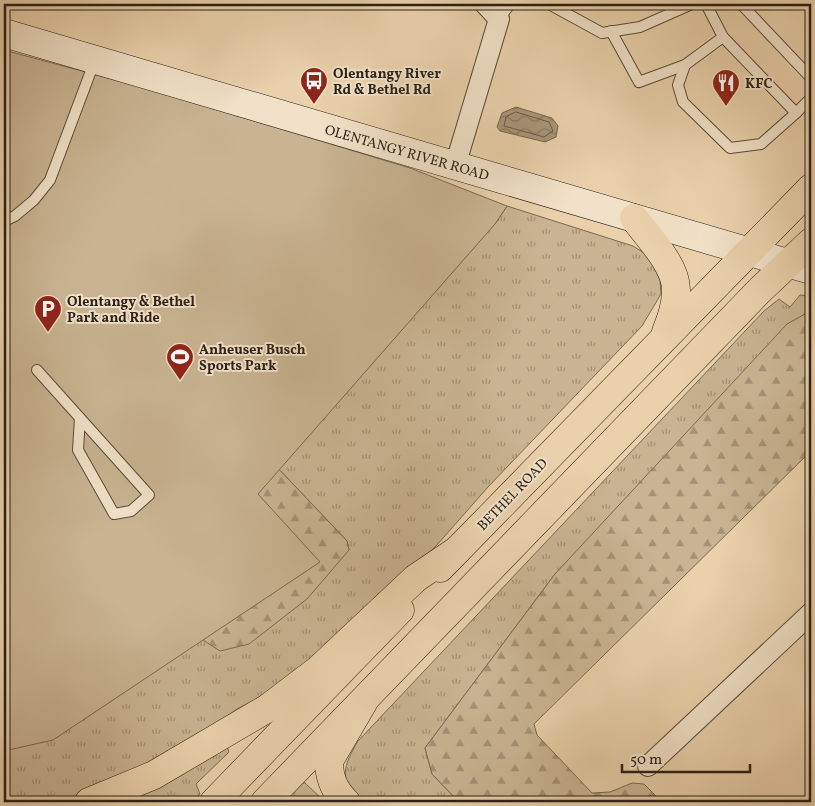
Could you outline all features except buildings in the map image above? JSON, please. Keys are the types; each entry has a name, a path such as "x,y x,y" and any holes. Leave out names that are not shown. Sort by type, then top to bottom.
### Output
{"main road":[{"name":"OLENTANGY RIVER ROAD","path":"4,33 800,266"},
{"name":"BETHEL ROAD","path":"214,802 665,336 811,188"},
{"path":"634,218 663,256 677,289 675,306 665,336"},
{"path":"265,802 800,266 811,242"},
{"path":"89,802 154,775 268,708 318,670 416,578 456,551"},
{"path":"346,802 332,784 329,761 363,703"}],"street":[{"path":"455,166 505,11 485,4"},
{"path":"648,766 811,613"}],"lane":[{"path":"549,4 602,33 640,27 692,4"},
{"path":"706,4 722,37 796,113"},
{"path":"741,4 811,78"},
{"path":"611,31 639,82 685,65 722,37"},
{"path":"4,221 15,216 34,200 50,180 96,59"},
{"path":"685,65 678,85 683,102 730,148 761,144 811,98"},
{"path":"37,370 149,495 131,511 114,514 78,450 80,418"}],"green space":[{"name":"Anheuser Busch Sports Park","path":"4,50 141,87 410,168 507,206 495,224 258,494 320,562 53,740 4,751"},
{"path":"507,206 633,246 649,256 660,280 661,294 642,326 488,487 436,546 366,611 273,691 237,709 175,753 65,802 4,802 4,736 349,550 347,541 274,464 495,224"},
{"path":"800,295 811,296 811,316 804,314 555,574 425,748 432,774 459,802 362,802 349,786 345,773 349,758 358,741 764,311 779,299 790,307"},
{"path":"805,314 811,316 811,451 534,724 537,735 592,793 610,792 632,783 644,784 662,802 459,802 432,774 425,748 555,574 787,324"},
{"path":"274,464 347,541 349,550 307,599 249,644 220,651 203,640 198,606"},
{"path":"227,746 229,752 196,784 200,794 193,802 115,802"},
{"path":"303,781 325,802 283,802"}],"water":[{"path":"516,107 552,118 558,126 556,137 545,142 500,131 497,127 502,113"}],"place":[{"name":"Olentangy River Rd & Bethel Rd","path":"314,105"},
{"name":"KFC","path":"726,107"},
{"name":"Olentangy & Bethel Park and Ride","path":"48,333"},
{"name":"Anheuser Busch Sports Park","path":"180,381"}]}
